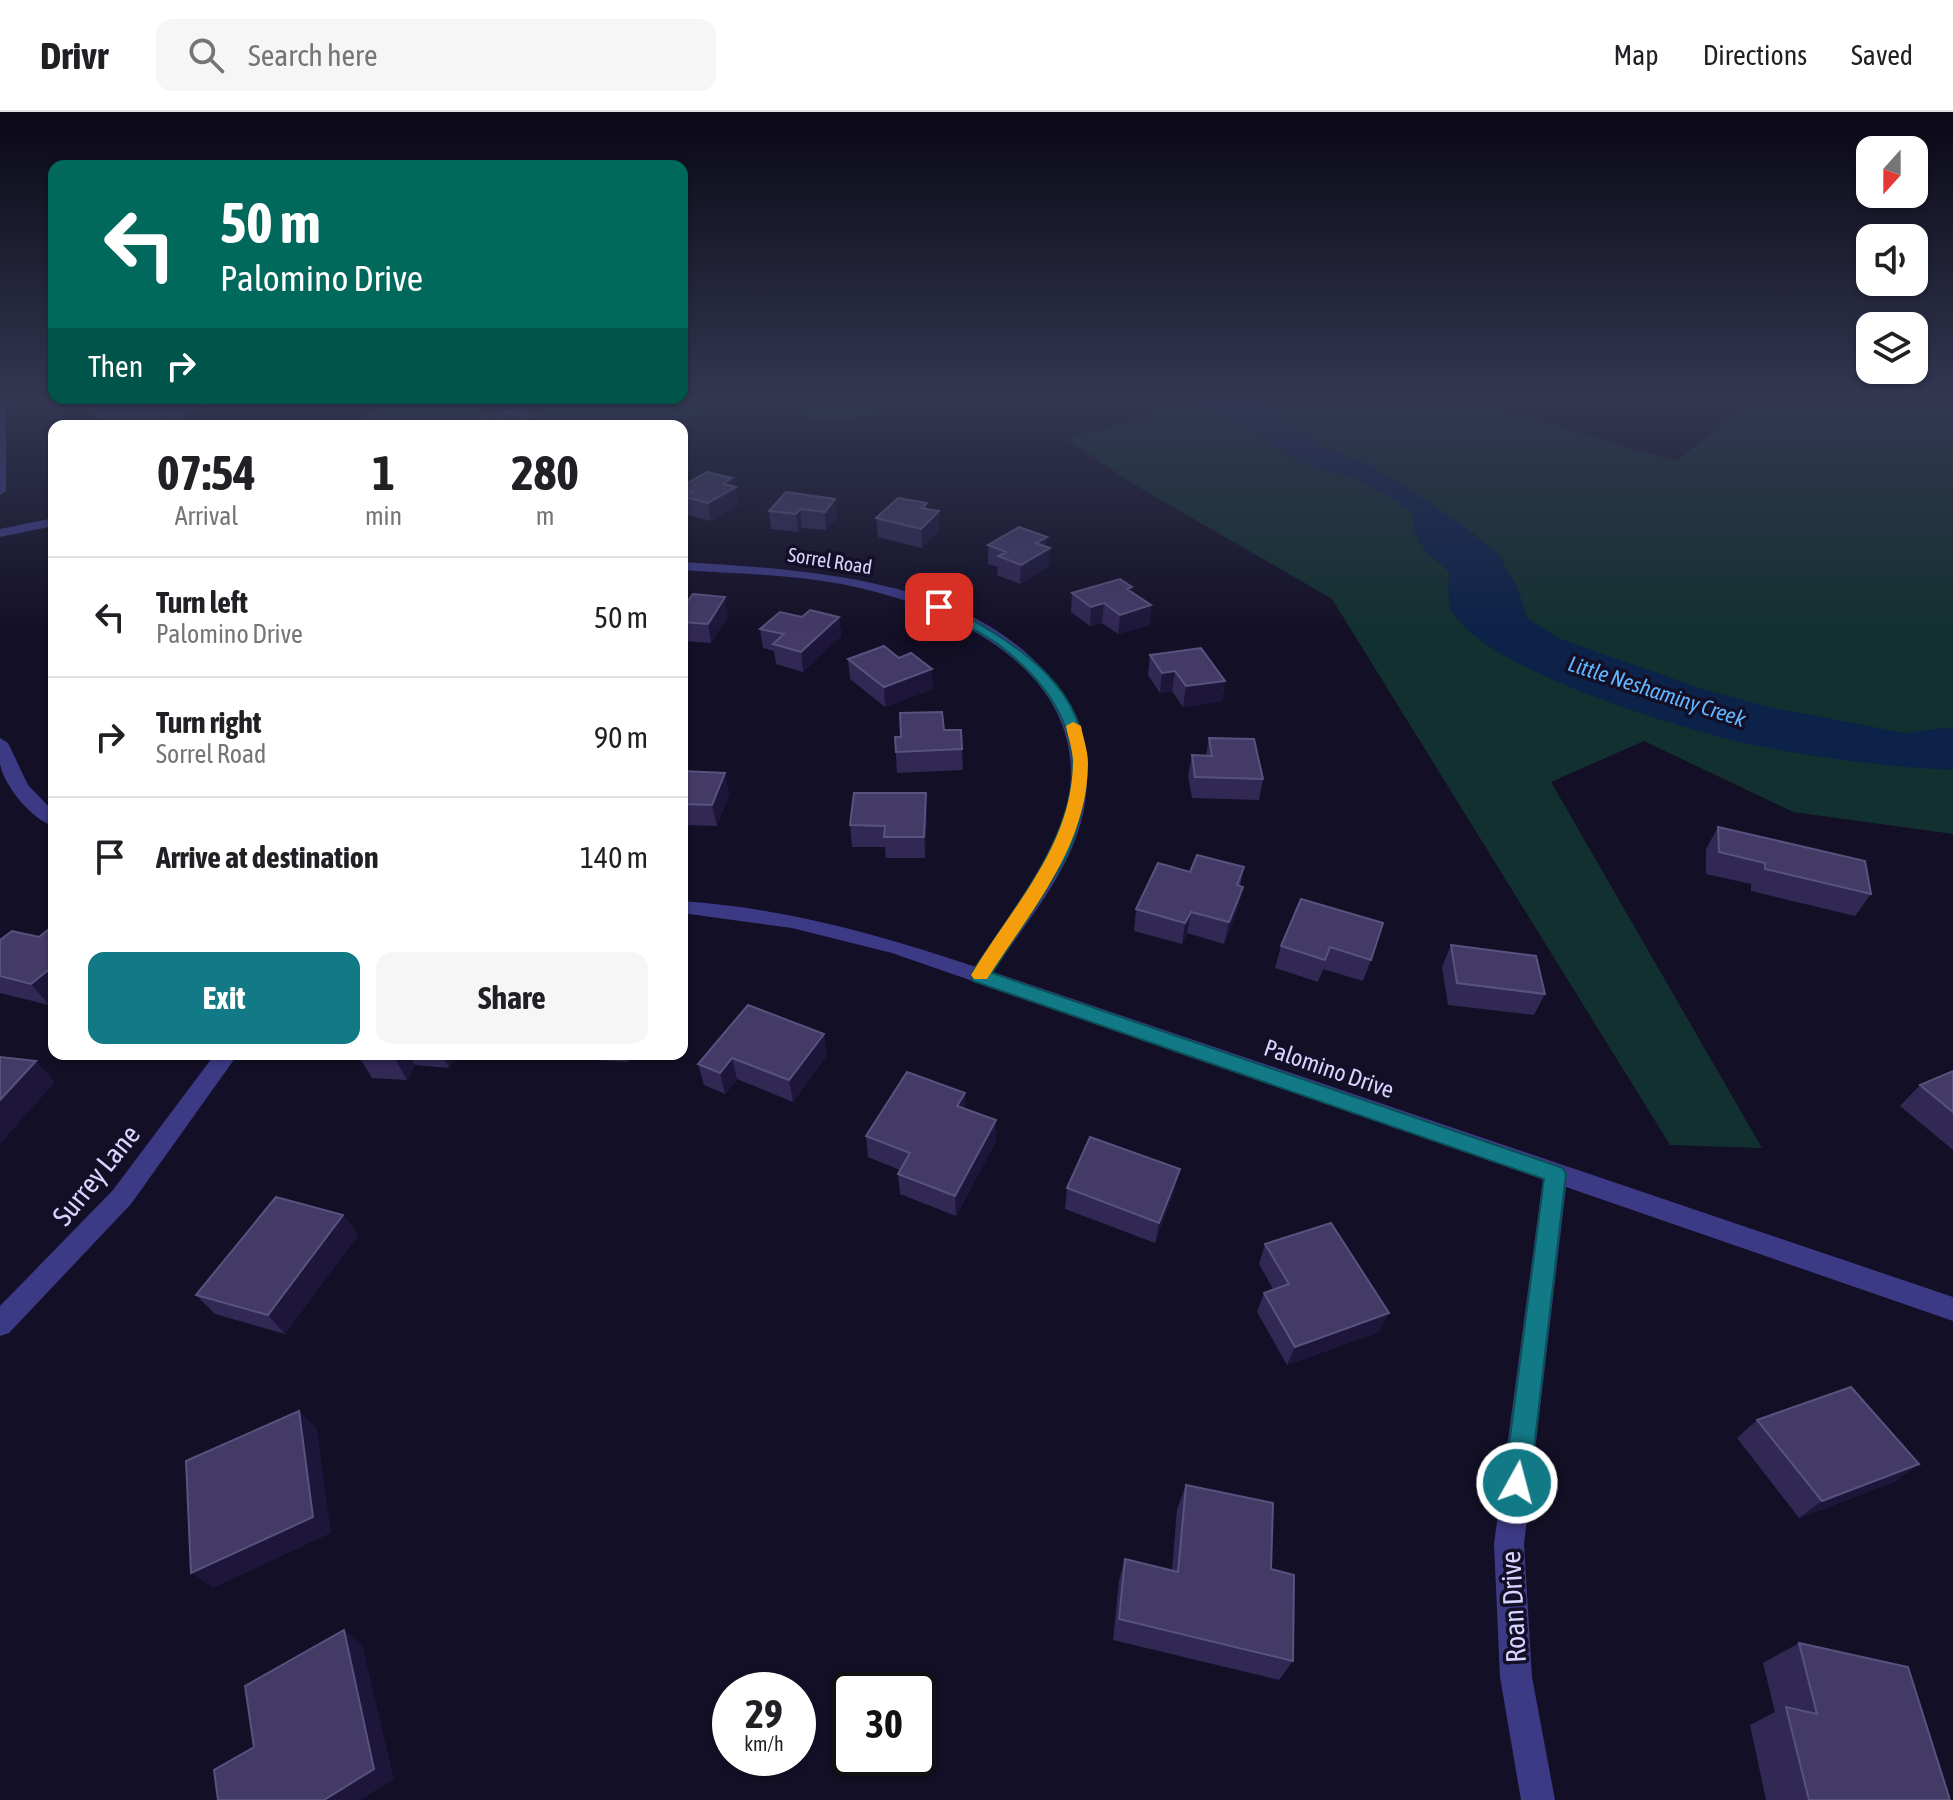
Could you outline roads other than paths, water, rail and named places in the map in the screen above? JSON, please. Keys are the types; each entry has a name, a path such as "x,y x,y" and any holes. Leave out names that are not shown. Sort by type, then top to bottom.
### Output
{"street":[{"path":"0,533 48,523"},
{"name":"Sorrel Road","path":"688,566 806,575 897,593 969,621 1002,641 1049,683 1065,707 1076,733 1081,760 1073,820 1057,858 980,976"},
{"path":"0,743 10,775 33,805 48,816"},
{"name":"Palomino Drive","path":"688,908 820,925 980,976 1953,1309"},
{"name":"Surrey Lane","path":"0,1324 41,1285 122,1197 223,1060"},
{"name":"Roan Drive","path":"1538,1800 1516,1677 1509,1544 1556,1174"}],"water":[{"name":"Little Neshaminy Creek","path":"1346,476 1388,476 1464,526 1497,553 1517,586 1528,619 1560,639 1706,690 1769,707 1905,733 1953,727 1953,770 1853,761 1753,745 1636,712 1542,675 1469,631 1451,609 1449,572 1418,539 1413,512 1358,479"}]}
